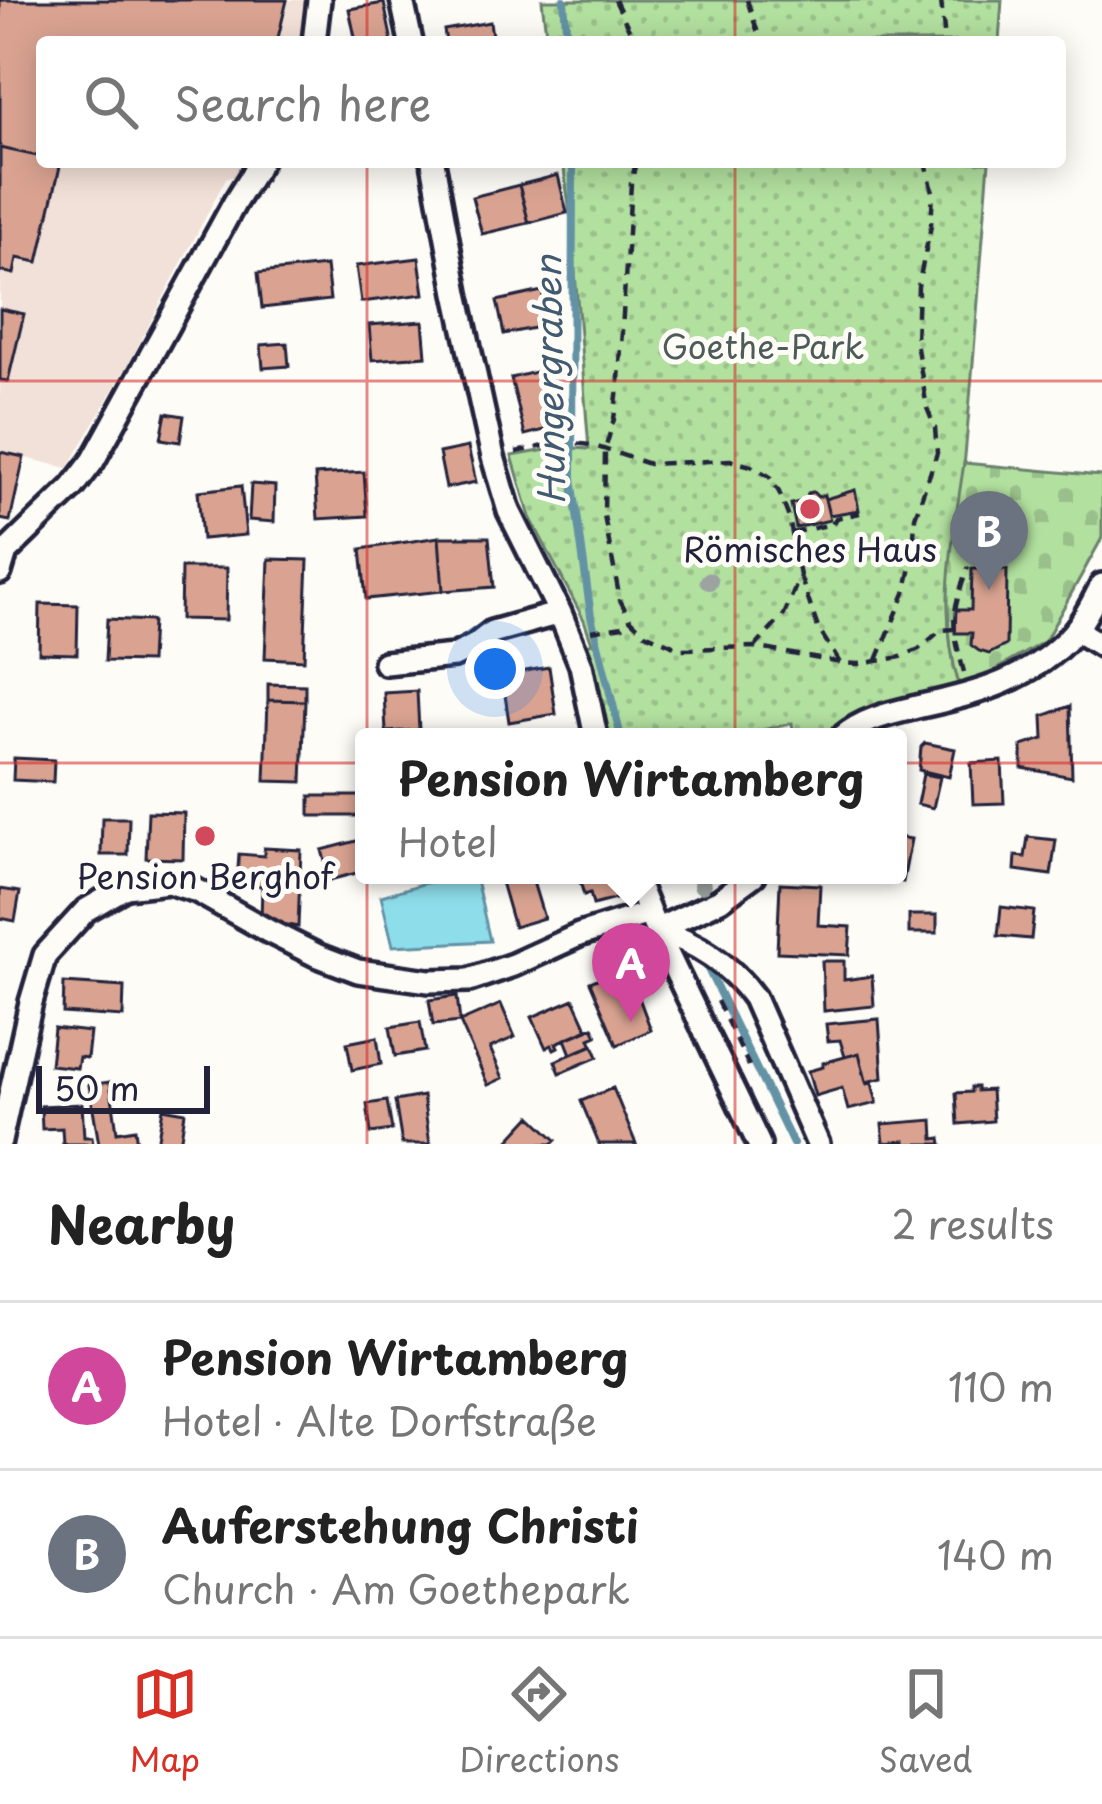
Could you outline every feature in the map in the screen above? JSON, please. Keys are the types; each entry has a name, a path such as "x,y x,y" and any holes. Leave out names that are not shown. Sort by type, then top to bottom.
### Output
{"street":[{"path":"315,36 319,0"},
{"path":"402,0 410,36"},
{"path":"0,572 6,552 73,487 93,460 256,168"},
{"path":"434,168 457,293 508,511 581,665 594,728"},
{"path":"853,728 880,716 994,688 1025,672 1076,630 1102,585"},
{"path":"385,663 454,656 492,632 560,613"},
{"path":"1076,630 1102,646"},
{"path":"0,1141 44,955 86,910 126,887 168,883 197,891 316,955 358,971 429,981 469,980 579,935 652,921 720,899 741,884"},
{"path":"638,884 759,1144"},
{"path":"652,921 687,939 739,977 754,998 818,1144"}],"path":[{"path":"747,0 759,36"},
{"path":"940,0 944,36"},
{"path":"618,1 632,36"},
{"path":"635,168 619,380 605,450 604,516 620,600 630,619 645,634 682,649 754,647 841,663 901,657 919,650 941,630 954,629"},
{"path":"877,660 905,593 915,517 937,453 916,342 917,286 931,226 933,192 927,168"},
{"path":"493,457 563,442 591,445 650,464 730,460 769,476 793,533 800,576 818,628 841,663"},
{"path":"793,533 860,513"},
{"path":"966,679 952,610 968,567"},
{"path":"754,647 784,614 800,576"},
{"path":"590,631 623,626 630,619"}],"shaded area":[{"path":"0,0 309,0 302,36 36,36 36,168 242,168 226,178 68,468 0,452"}],"green space":[{"path":"542,0 1002,0 999,36 546,36"},
{"name":"Goethe-Park","path":"564,168 989,168 965,456 948,598 959,685 874,711 842,728 793,728 792,723 771,728 603,728 585,646 592,643 530,517 512,456 563,447 589,449"},
{"path":"964,463 1102,476 1102,538 1045,641 983,677 959,685 948,602"}],"water":[{"path":"422,884 477,884 490,941 393,946 381,896"}],"building":[{"path":"0,0 287,0 278,36 36,36 36,156 0,148"},
{"path":"384,3 391,36 355,36 349,9"},
{"path":"490,22 492,36 445,36 444,30"},
{"path":"0,148 36,156 36,168 60,168 38,262 17,258 14,274 0,271"},
{"path":"558,175 567,213 529,223 519,185"},
{"path":"519,185 529,223 482,234 472,197"},
{"path":"419,258 424,294 361,302 356,266"},
{"path":"326,266 330,300 262,308 258,273"},
{"path":"542,291 549,325 504,334 497,301"},
{"path":"0,309 24,314 8,381 0,380"},
{"path":"423,321 426,356 372,360 369,325"},
{"path":"287,343 289,366 263,368 261,345"},
{"path":"539,371 553,428 525,435 511,378"},
{"path":"166,413 184,416 180,442 161,439"},
{"path":"468,447 476,482 446,488 439,453"},
{"path":"0,452 24,457 10,521 0,519"},
{"path":"364,472 367,516 318,519 315,475"},
{"path":"251,484 275,486 274,522 249,520"},
{"path":"241,486 246,535 202,539 198,491"},
{"path":"855,490 859,510 829,515 825,499"},
{"name":"Römisches Haus","path":"813,492 824,495 830,520 796,528 791,504 807,500"},
{"path":"439,537 443,591 366,599 361,549"},
{"path":"439,537 489,537 494,587 443,591"},
{"path":"979,557 1001,557 1000,570 1007,570 1006,645 989,654 971,645 972,633 955,633 956,610 971,610 972,569 979,569"},
{"path":"269,559 308,560 304,660 265,658"},
{"path":"181,568 227,568 226,620 180,619"},
{"path":"40,604 78,605 77,654 39,653"},
{"path":"107,619 152,621 150,662 105,661"},
{"path":"549,667 556,714 509,722 502,675"},
{"path":"268,684 305,685 305,701 268,700"},
{"path":"417,691 419,728 386,728 384,693"},
{"path":"268,700 305,701 302,782 265,781"},
{"path":"1070,706 1072,777 1022,768 1022,746 1044,739 1043,716"},
{"path":"925,743 955,749 949,777 919,770"},
{"path":"14,758 54,760 53,782 13,780"},
{"path":"1002,761 1004,803 973,804 971,763"},
{"path":"923,774 940,777 933,808 917,804"},
{"path":"310,796 355,796 355,816 310,816"},
{"path":"148,812 184,813 183,859 146,858"},
{"path":"102,818 129,818 128,855 101,855"},
{"path":"1028,837 1056,840 1051,875 1015,870 1016,856 1025,857"},
{"path":"355,841 355,873 330,880 322,850"},
{"path":"264,848 301,850 298,927 261,920 262,886 237,883 239,854 264,856"},
{"path":"502,884 534,884 544,918 514,927"},
{"path":"581,884 619,884 623,897 593,905 590,893 584,895"},
{"path":"780,884 820,885 818,925 851,927 849,955 777,952"},
{"path":"0,889 20,892 15,921 0,918"},
{"path":"1001,907 1034,911 1031,939 998,936"},
{"path":"909,915 937,915 937,933 909,933"},
{"path":"822,961 844,961 844,980 872,976 874,1006 824,1011"},
{"path":"627,966 651,1030 617,1045 590,982"},
{"path":"64,983 124,987 123,1017 63,1013"},
{"path":"457,996 460,1022 433,1025 429,1000"},
{"path":"574,999 588,1030 556,1043 554,1049 552,1045 546,1048 532,1017"},
{"path":"501,1004 515,1037 490,1048 503,1078 488,1085 460,1022"},
{"path":"879,1019 883,1078 866,1082 859,1053 845,1057 840,1040 828,1041 826,1024"},
{"path":"420,1022 425,1051 395,1056 390,1027"},
{"path":"593,1027 597,1036 590,1039 593,1045 571,1054 565,1039"},
{"path":"54,1028 90,1032 87,1058 79,1057 77,1068 50,1065"},
{"path":"377,1037 381,1064 352,1070 347,1043"},
{"path":"593,1045 598,1057 560,1073 555,1061"},
{"path":"859,1053 877,1103 848,1110 842,1088 815,1096 808,1071"},
{"path":"110,1082 117,1132 135,1129 137,1144 99,1144 89,1085"},
{"path":"971,1087 991,1090 993,1121 958,1124 956,1093 971,1092"},
{"path":"613,1088 636,1144 599,1144 581,1101"},
{"path":"423,1096 430,1144 402,1144 395,1101"},
{"path":"387,1101 392,1130 371,1133 367,1104"},
{"path":"82,1104 84,1137 92,1137 93,1144 63,1144 62,1128 42,1129 41,1106"},
{"path":"163,1108 185,1112 180,1144 157,1144"},
{"path":"531,1116 556,1140 552,1144 505,1144"},
{"path":"933,1120 934,1139 941,1138 942,1144 884,1143 882,1124"}],"waterway":[{"name":"Hungergraben","path":"564,0 567,36"},
{"name":"Hungergraben","path":"573,168 572,478 591,616 619,728"},
{"name":"Hungergraben","path":"706,965 793,1144"}],"place":[{"name":"Römisches Haus","path":"810,509"},
{"name":"Auferstehung Christi","path":"989,590"},
{"name":"Pension Berghof","path":"205,836"},
{"name":"Pension Wirtamberg","path":"631,1022"}]}
